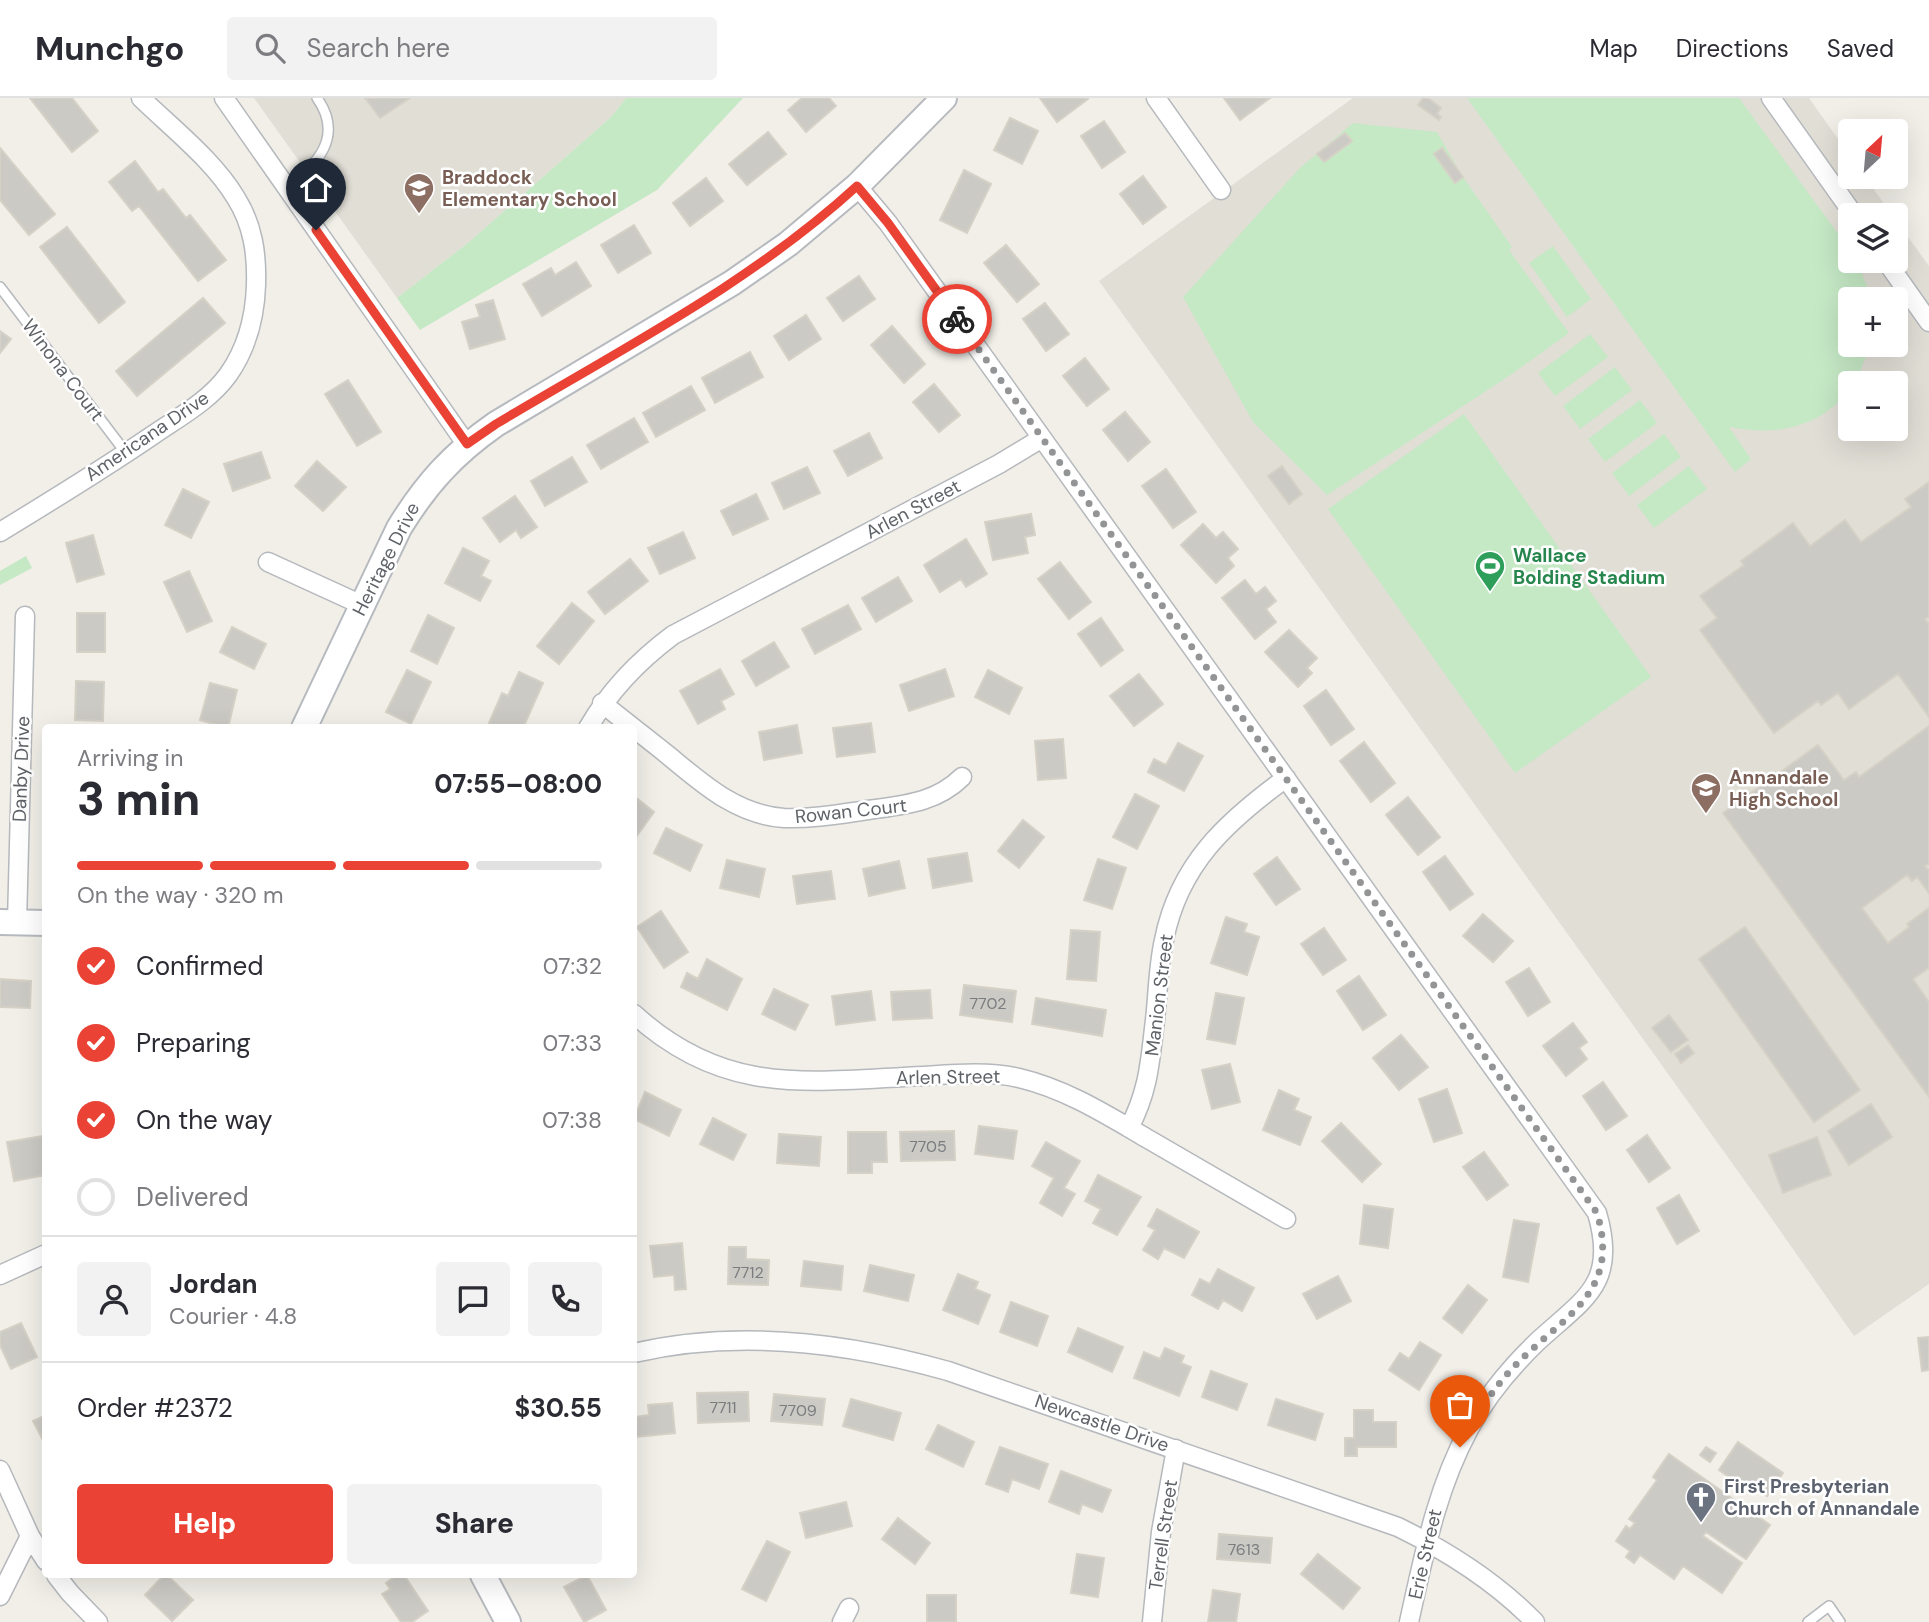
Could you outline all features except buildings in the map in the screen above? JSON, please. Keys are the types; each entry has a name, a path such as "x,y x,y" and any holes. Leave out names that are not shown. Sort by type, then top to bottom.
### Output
{"street":[{"name":"Americana Drive","path":"0,532 126,453 212,394 242,352 251,328 256,294 257,256 250,229 237,200 220,176 141,98"},
{"path":"224,98 467,444"},
{"name":"Heritage Drive","path":"306,724 398,528 417,497 441,469 467,444 496,424 732,284 788,244 857,186 944,98"},
{"path":"1156,98 1221,190"},
{"path":"1771,98 1845,203"},
{"name":"Erie Street","path":"857,186 888,223 1597,1213 1603,1234 1604,1255 1599,1275 1590,1293 1508,1373 1469,1427 1450,1467 1435,1509 1409,1622"},
{"path":"1894,273 1929,322"},
{"name":"Arlen Street","path":"590,724 602,703 623,678 673,635 999,464 1042,438"},
{"path":"268,562 362,605"},
{"name":"Danby Drive","path":"8,922 25,616"},
{"name":"Rowan Court","path":"602,703 628,724"},
{"name":"Rowan Court","path":"637,731 713,792 736,805 782,818 812,818 916,803 938,795 961,777"},
{"name":"Manion Street","path":"1129,1128 1141,1105 1148,1081 1163,940 1186,878 1225,826 1286,778"},
{"path":"8,922 42,923"},
{"name":"Arlen Street","path":"637,1016 671,1044 699,1059 749,1076 795,1082 965,1074 1015,1077 1047,1085 1129,1128 1286,1219"},
{"path":"0,1275 42,1256"},
{"name":"Newcastle Drive","path":"637,1353 699,1343 751,1340 803,1342 856,1348 948,1371 1398,1527 1427,1541 1485,1577 1535,1622"},
{"name":"Terrell Street","path":"1152,1622 1161,1532 1176,1449"},
{"path":"0,1470 42,1555"},
{"path":"0,1596 30,1535"},
{"path":"58,1578 98,1622"},
{"path":"485,1578 508,1622"}],"lane":[{"path":"286,187 316,162 325,145 329,128 325,109 317,98"},
{"name":"Winona Court","path":"0,287 126,453"},
{"path":"1808,1622 1829,1606 1840,1622"}],"shaded area":[{"name":"Braddock Elementary School","path":"254,98 626,98 611,117 469,242 397,298"},
{"name":"Annandale High School","path":"1353,98 1809,98 1838,139 1838,189 1874,189 1883,203 1838,203 1838,273 1908,273 1908,237 1929,266 1929,1284 1854,1336 1099,281"}],"green space":[{"path":"626,98 743,98 657,190 420,330 397,298 469,242 611,117"},
{"path":"1467,98 1739,98 1838,234 1838,273 1862,273 1867,287 1838,287 1838,357 1866,357 1860,371 1838,371 1838,402 1810,421 1779,430 1729,427 1751,459 1735,472"},
{"path":"1353,123 1437,132 1463,177 1512,247 1509,250 1569,333 1509,376 1327,495 1253,422 1183,297 1300,168"},
{"path":"1553,246 1591,299 1567,317 1529,263"},
{"path":"1590,334 1608,357 1555,396 1538,373"},
{"path":"1615,367 1632,390 1580,429 1563,406"},
{"path":"1640,400 1657,423 1605,462 1588,439"},
{"name":"Wallace Bolding Stadium","path":"1464,414 1651,677 1515,773 1328,509"},
{"path":"1664,434 1681,457 1629,496 1612,473"},
{"path":"1689,466 1707,489 1654,528 1637,505"},
{"path":"26,556 32,568 0,585 0,571"}],"way so far":[{"path":"957,319 1597,1213 1603,1234 1604,1255 1599,1275 1590,1293 1582,1304 1538,1341 1508,1373 1469,1427 1460,1447"}],"place":[{"name":"Braddock Elementary School","path":"419,215"},
{"name":"Wallace Bolding Stadium","path":"1490,593"},
{"name":"Annandale High School","path":"1706,815"},
{"name":"First Presbyterian Church of Annandale","path":"1701,1524"}],"route":[{"path":"316,230 467,444 496,424 732,284 788,244 857,186 888,223 957,319"}]}
